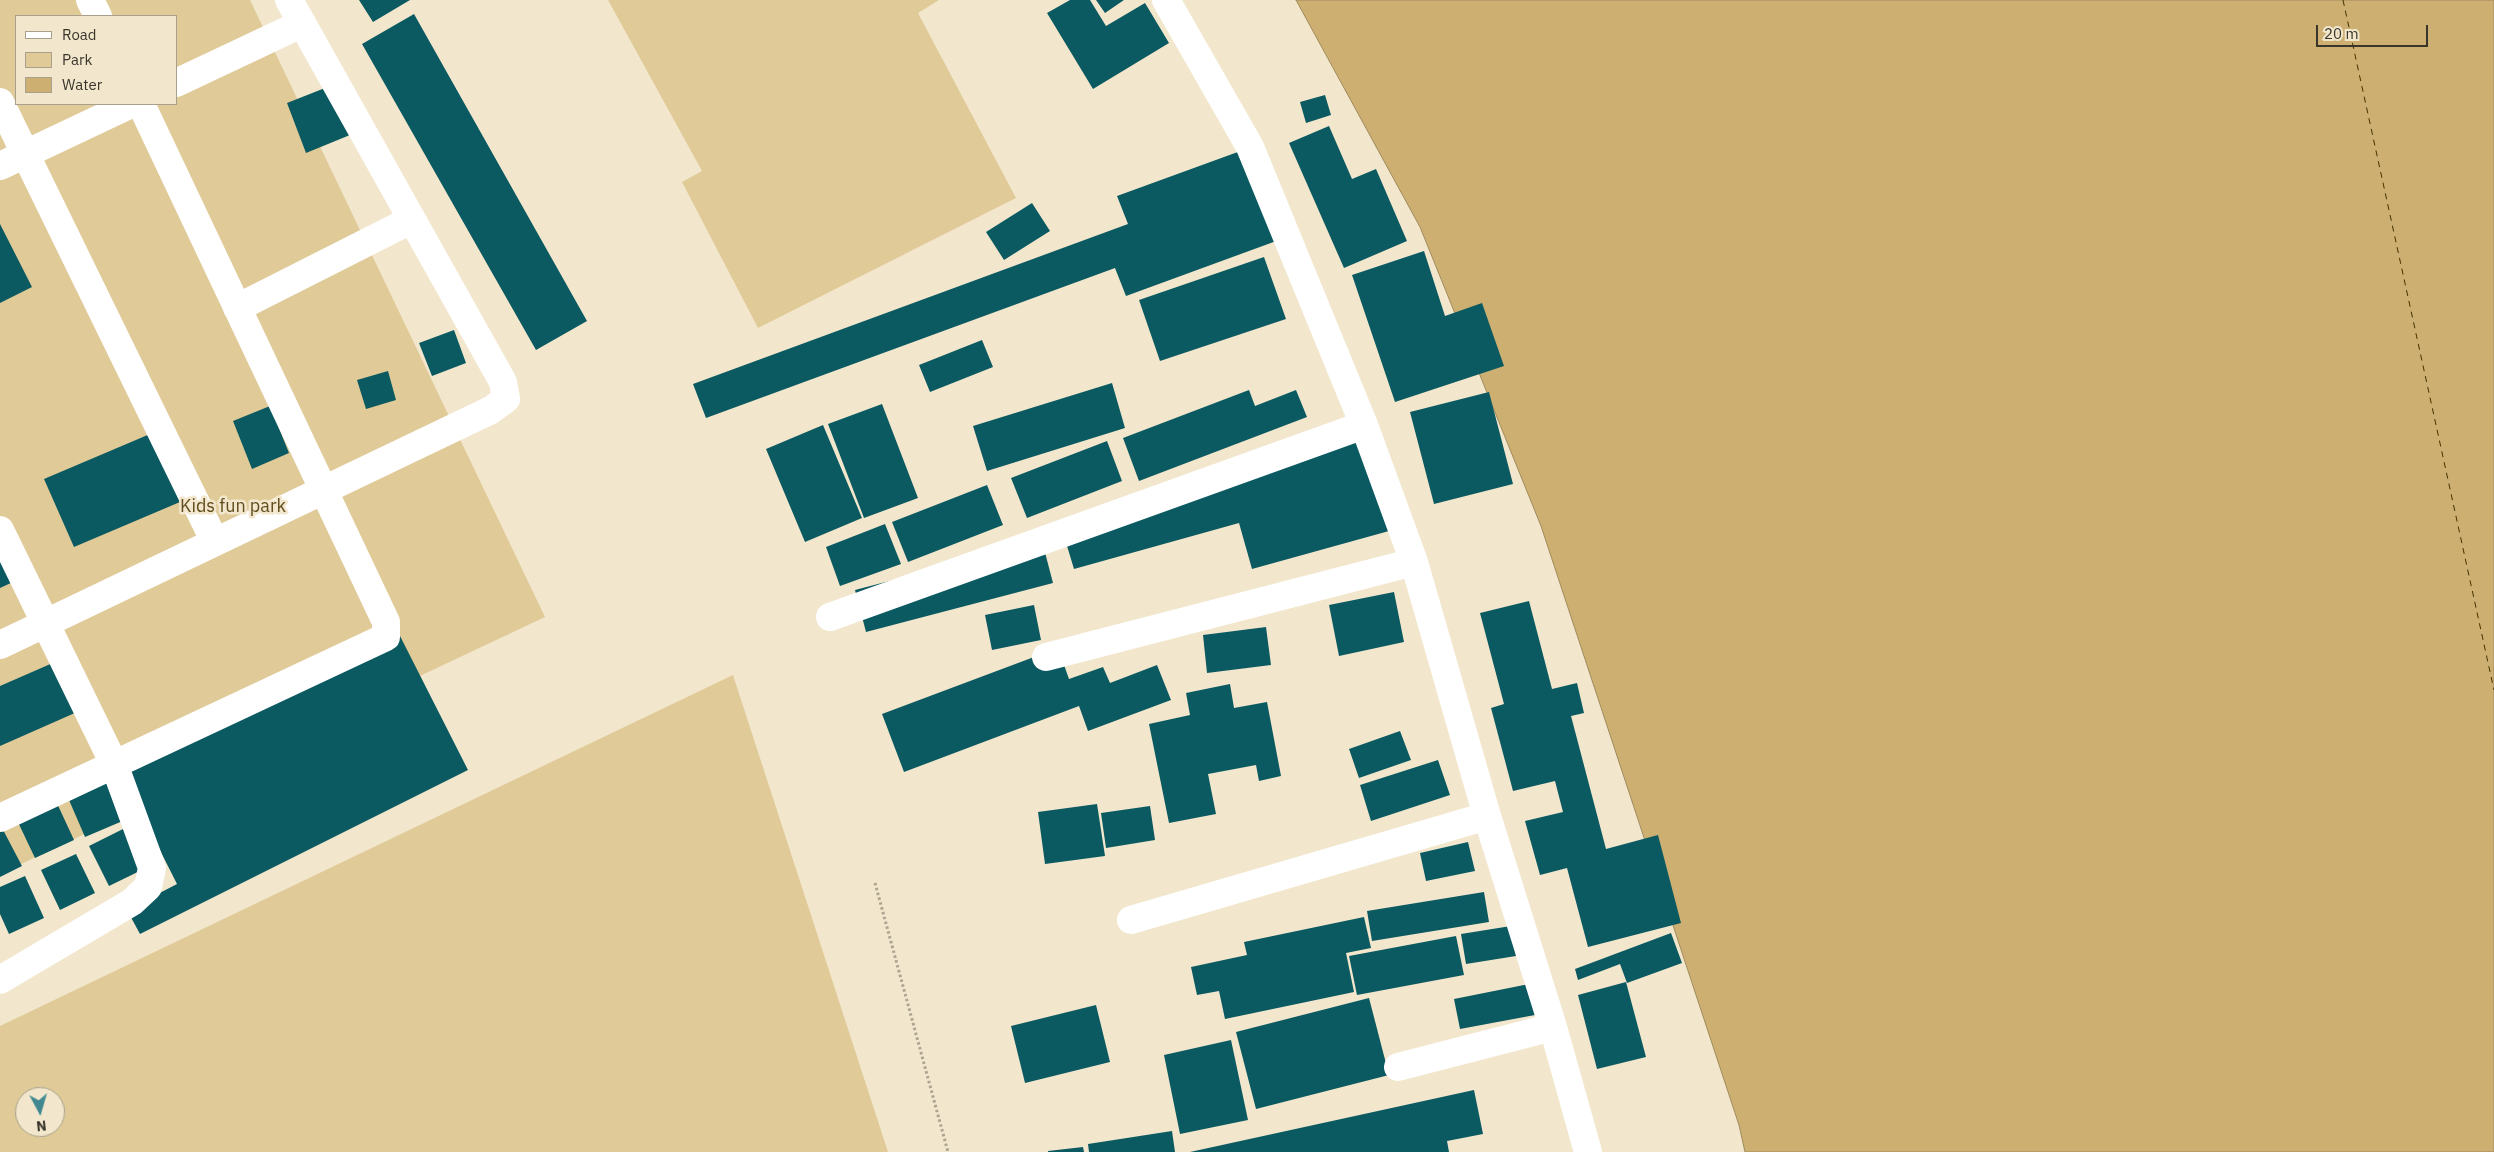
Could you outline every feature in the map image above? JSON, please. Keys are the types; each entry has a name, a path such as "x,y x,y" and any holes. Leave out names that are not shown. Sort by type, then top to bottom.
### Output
{"street":[{"path":"90,0 98,15"},
{"path":"0,645 492,410 506,399 503,382 289,0"},
{"path":"1166,0 1250,147 1364,425 1414,562 1487,816 1553,1026 1588,1152"},
{"path":"178,82 301,24"},
{"path":"0,102 215,542"},
{"path":"0,166 129,105"},
{"path":"0,818 386,637 386,622 141,105"},
{"path":"237,308 411,220"},
{"path":"830,617 1364,425"},
{"path":"0,530 114,764 152,868 148,887 132,902 0,980"},
{"path":"1046,657 1414,562"},
{"path":"1131,920 1487,816"},
{"path":"1398,1067 1553,1026"}],"path":[{"path":"875,883 948,1152"}],"green space":[{"name":"Kids fun park","path":"0,0 250,0 545,617 0,874"},
{"path":"608,0 939,0 918,13 1016,198 758,328 682,182 702,171"},
{"path":"733,675 888,1152 0,1152 0,1026"}],"water":[{"path":"1296,0 2494,0 2494,1152 1745,1152 1739,1125 1541,526 1420,227"}],"building":[{"path":"359,0 410,0 373,22"},
{"path":"1070,0 1090,0 1106,26 1145,3 1169,43 1093,89 1047,13"},
{"path":"1096,0 1124,0 1105,13"},
{"path":"414,14 587,321 536,350 362,44"},
{"path":"330,86 350,135 306,153 287,103"},
{"path":"1325,95 1331,115 1306,123 1300,102"},
{"path":"1329,126 1352,179 1376,169 1407,241 1344,268 1289,143"},
{"path":"1246,149 1279,240 1126,296 1115,268 706,418 693,384 1128,224 1117,196"},
{"path":"1032,203 1050,231 1004,260 986,232"},
{"path":"0,224 32,287 0,303"},
{"path":"1424,251 1445,316 1482,303 1504,366 1395,402 1352,275"},
{"path":"1264,257 1286,319 1160,361 1139,300"},
{"path":"454,330 466,363 432,376 419,343"},
{"path":"982,340 993,367 930,392 919,365"},
{"path":"388,371 396,400 366,409 357,380"},
{"path":"1112,383 1125,428 987,471 973,426"},
{"path":"1249,390 1255,406 1296,390 1307,417 1139,481 1123,438"},
{"path":"1489,392 1513,484 1434,504 1410,412"},
{"path":"882,404 918,498 864,518 828,424"},
{"path":"270,406 289,453 252,469 233,421"},
{"path":"823,425 862,518 805,542 766,449"},
{"path":"1360,427 1389,531 1252,569 1239,523 1074,569 1061,526"},
{"path":"150,434 180,502 74,547 44,479"},
{"path":"1107,441 1122,481 1027,518 1011,478"},
{"path":"987,485 1003,525 908,562 892,522"},
{"path":"885,524 901,564 840,586 826,547"},
{"path":"1042,541 1053,583 866,632 855,590"},
{"path":"0,554 13,582 0,588"},
{"path":"1394,592 1404,642 1339,656 1329,605"},
{"path":"1529,601 1552,689 1577,683 1584,713 1571,716 1606,849 1658,835 1681,923 1588,947 1567,868 1540,875 1525,821 1563,812 1555,781 1513,791 1491,708 1504,704 1480,613"},
{"path":"1034,605 1041,640 992,650 985,615"},
{"path":"1266,627 1271,665 1207,673 1203,635"},
{"path":"399,634 468,770 140,934 127,910 177,884 121,773"},
{"path":"1058,648 1069,679 1103,667 1110,683 1157,665 1171,700 1088,731 1079,706 904,772 882,714"},
{"path":"71,655 93,705 0,746 0,686"},
{"path":"1230,684 1234,708 1267,702 1281,776 1259,781 1256,765 1208,774 1216,814 1169,823 1149,724 1190,715 1186,693"},
{"path":"1400,731 1411,760 1359,778 1349,749"},
{"path":"1438,760 1450,795 1371,821 1360,785"},
{"path":"106,776 125,820 85,837 66,793"},
{"path":"55,799 74,840 35,858 16,818"},
{"path":"1097,804 1105,856 1045,864 1038,812"},
{"path":"1150,806 1155,840 1106,848 1101,813"},
{"path":"0,824 22,866 0,877"},
{"path":"127,827 148,867 109,886 89,846"},
{"path":"1468,842 1475,871 1426,881 1420,853"},
{"path":"76,854 95,893 60,910 41,870"},
{"path":"25,876 44,918 9,934 0,914 0,887"},
{"path":"1484,892 1489,922 1372,941 1367,911"},
{"path":"1364,917 1371,948 1346,953 1354,992 1225,1019 1219,991 1197,995 1191,967 1247,955 1244,942"},
{"path":"1511,926 1516,956 1466,964 1461,934"},
{"path":"1671,933 1682,963 1627,983 1620,964 1578,980 1575,969"},
{"path":"1456,936 1464,975 1357,995 1349,956"},
{"path":"1626,982 1646,1057 1597,1069 1578,995"},
{"path":"1529,984 1535,1015 1460,1029 1454,999"},
{"path":"1369,998 1389,1075 1256,1109 1236,1032"},
{"path":"1096,1005 1110,1062 1025,1083 1011,1026"},
{"path":"1231,1040 1248,1120 1180,1134 1164,1055"},
{"path":"1474,1090 1483,1134 1447,1141 1449,1152 1190,1152"},
{"path":"1172,1131 1175,1152 1089,1152 1088,1144"},
{"path":"1083,1147 1084,1152 1048,1152 1048,1151"}],"ferry route":[{"path":"2343,0 2494,690"}]}
